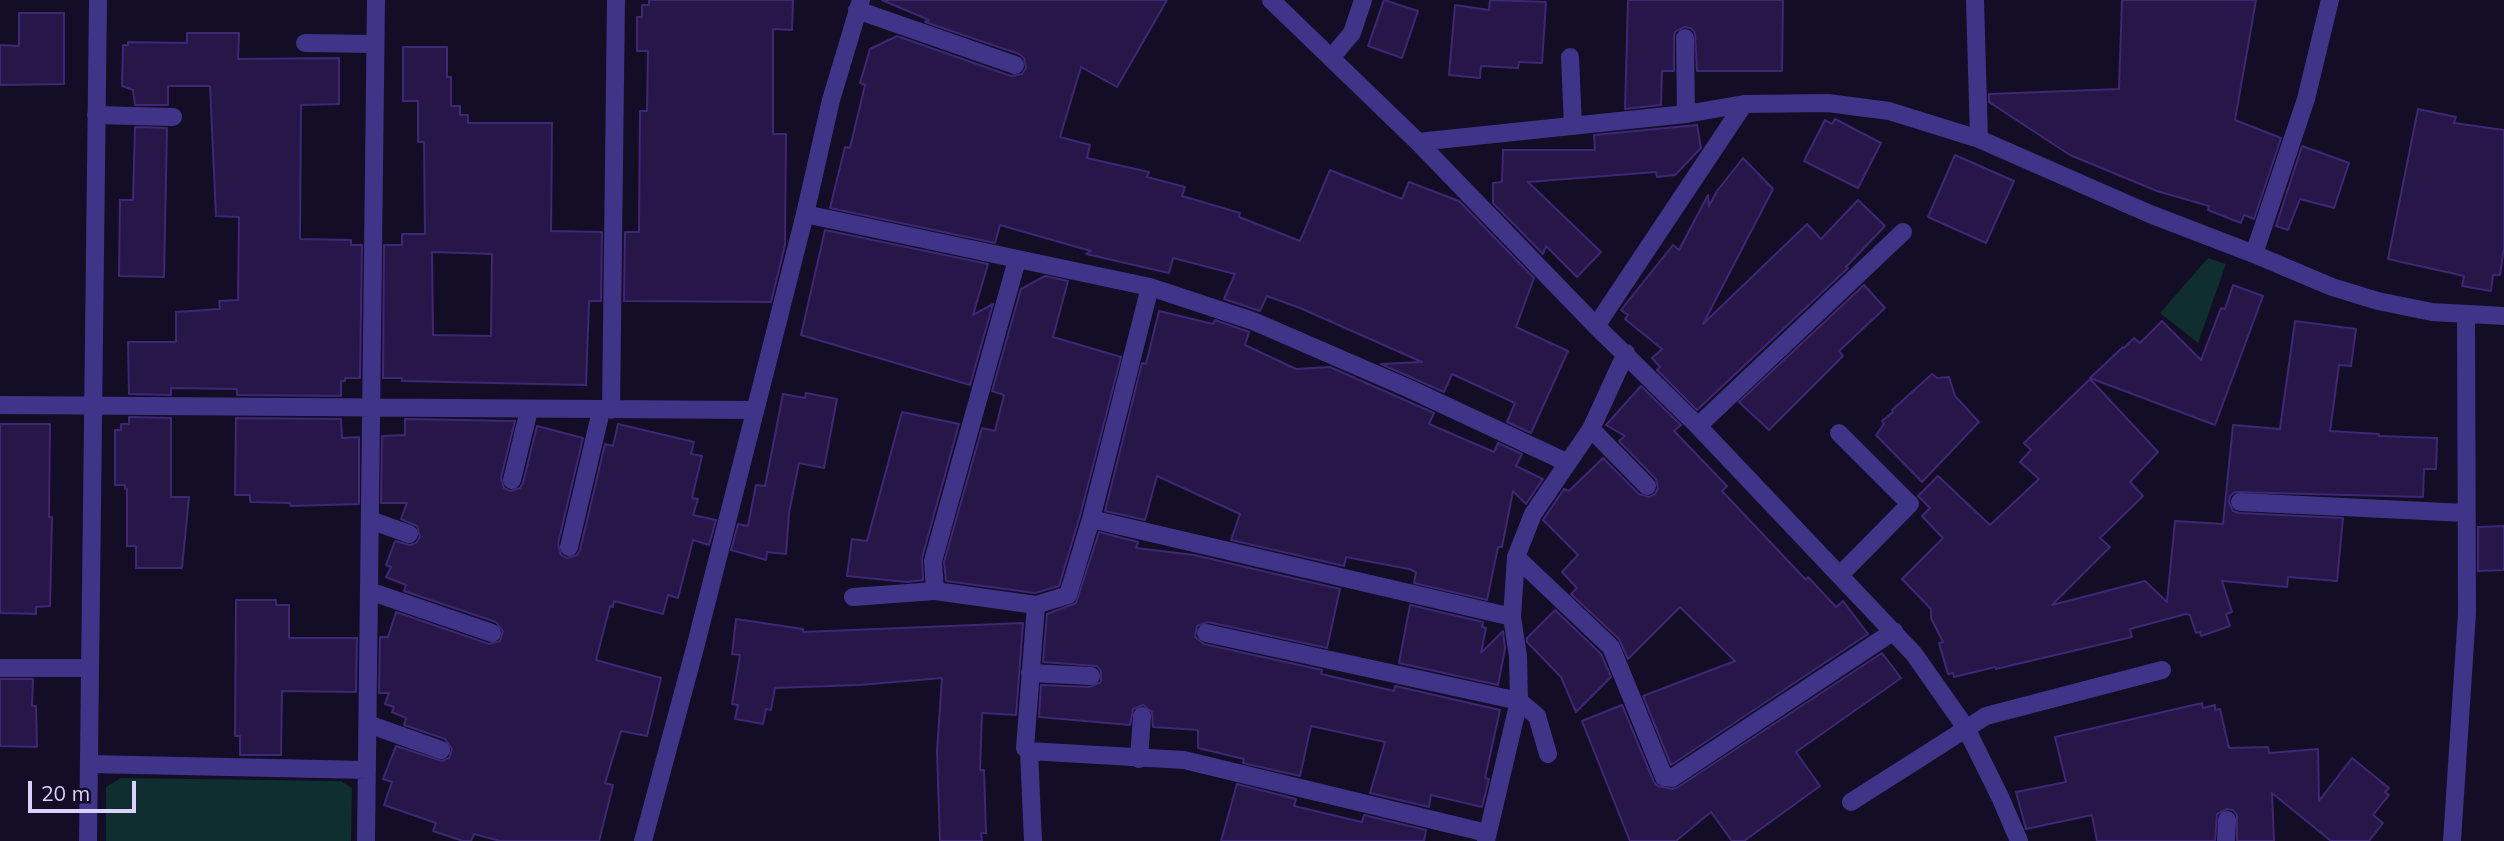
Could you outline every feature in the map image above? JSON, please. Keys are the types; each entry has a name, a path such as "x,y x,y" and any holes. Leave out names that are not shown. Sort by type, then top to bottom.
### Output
{"street":[{"path":"88,841 98,0"},
{"path":"366,841 376,0"},
{"path":"569,547 606,410 616,0"},
{"path":"1270,0 1418,142 1698,426 1894,631 1914,654 1966,729 2019,841"},
{"path":"1331,58 1352,33 1363,0"},
{"path":"1975,0 1979,139"},
{"path":"2253,254 2306,99 2330,0"},
{"path":"643,841 805,214 831,100 859,5 1015,65"},
{"path":"1685,38 1686,114"},
{"path":"305,43 375,44"},
{"path":"1570,57 1573,126"},
{"path":"1418,142 1686,114 1744,104 1828,103 1889,111 1979,139 2150,214 2332,288 2432,312 2504,316"},
{"path":"1597,326 1744,104"},
{"path":"96,115 173,117"},
{"path":"805,214 1150,287 1253,321 1410,389 1568,463"},
{"path":"1698,426 1903,232"},
{"path":"935,591 933,561 1017,260"},
{"path":"852,597 935,591 1036,605 1068,595 1091,519 1150,287"},
{"path":"2452,841 2467,613 2466,314"},
{"path":"1036,605 1025,748 1029,751 1184,760 1486,837 1519,701 1517,656 1511,617 1516,557 1533,514 1591,429 1626,353"},
{"path":"0,405 754,410"},
{"path":"512,480 529,410"},
{"path":"1591,429 1647,486"},
{"path":"1839,433 1910,504 1840,575"},
{"path":"2240,502 2466,513"},
{"path":"1091,519 1511,617"},
{"path":"370,520 409,534"},
{"path":"1516,557 1611,647 1664,777 1672,778 1894,631"},
{"path":"369,591 492,633"},
{"path":"1206,633 1519,701 1537,716 1548,754"},
{"path":"0,668 90,668"},
{"path":"1851,802 1986,716 2162,670"},
{"path":"1030,673 1091,676"},
{"path":"1139,759 1142,716"},
{"path":"368,724 441,750"},
{"path":"1029,751 1033,841"},
{"path":"89,764 367,770"},
{"path":"2226,841 2227,820"}],"green space":[{"path":"2208,258 2226,264 2198,343 2160,313"},
{"path":"121,778 341,781 352,788 351,841 106,841 106,787"}],"building":[{"path":"649,0 793,0 792,30 773,29 773,134 786,134 785,245 771,302 624,301 625,232 639,232 640,111 647,111 648,51 637,51 637,17 642,17 642,5 649,5"},
{"path":"882,0 1167,0 1117,87 1081,67 1060,137 1090,145 1087,158 1149,172 1147,177 1185,187 1182,196 1240,213 1239,217 1300,241 1330,170 1402,199 1409,182 1459,201 1534,278 1516,327 1568,351 1531,433 1507,422 1515,403 1452,374 1444,392 1381,364 1422,362 1300,308 1267,296 1260,311 1224,299 1235,274 1173,258 1169,273 1086,254 1091,251 1000,225 995,243 830,208 845,147 850,148 865,85 860,83 870,49 897,36 1011,76 1022,74 1026,68 1024,58 1019,54 925,22 929,20"},
{"path":"1384,0 1418,11 1402,58 1368,46"},
{"path":"1490,0 1546,2 1542,63 1519,62 1518,68 1481,66 1480,78 1449,75 1455,5 1489,10"},
{"path":"1628,0 1783,0 1782,71 1697,71 1695,33 1691,28 1684,27 1675,32 1674,71 1662,71 1661,105 1625,109"},
{"path":"2122,0 2256,0 2235,120 2281,138 2254,219 2244,215 2241,223 2208,210 2209,206 2157,191 2070,155 1989,102 1989,94 2119,89"},
{"path":"19,13 64,13 64,84 0,85 0,45 19,46"},
{"path":"187,33 239,33 238,59 339,58 339,104 301,105 300,239 351,240 351,245 362,245 360,378 345,378 345,381 341,381 341,396 237,395 237,389 171,388 171,395 129,394 128,342 176,342 176,312 220,309 219,301 238,300 239,217 216,216 210,86 168,86 168,105 135,105 133,90 122,86 123,45 128,45 128,42 187,43"},
{"path":"403,47 447,47 451,106 460,106 460,115 468,115 468,123 552,123 551,231 602,232 601,301 589,301 586,385 402,381 402,378 383,378 384,245 402,245 402,234 425,234 424,142 418,142 418,101 403,101","holes":["432,252 492,254 491,336 433,335"]},
{"path":"2418,109 2456,117 2454,123 2504,130 2504,247 2500,275 2493,275 2491,291 2462,286 2464,276 2388,259"},
{"path":"1835,119 1881,143 1858,188 1804,161 1825,120 1832,124"},
{"path":"1697,125 1701,148 1675,175 1657,177 1656,172 1528,182 1601,252 1577,277 1546,246 1543,254 1493,203 1493,183 1502,182 1503,150 1595,150 1594,135"},
{"path":"135,127 167,128 164,277 119,276 120,200 133,200"},
{"path":"2302,146 2349,163 2334,208 2300,199 2288,230 2276,226"},
{"path":"1955,155 2014,181 1986,243 1928,217"},
{"path":"1743,158 1773,189 1703,324 1807,224 1821,239 1858,200 1885,226 1846,267 1848,268 1697,410 1657,370 1660,367 1652,358 1662,349 1625,319 1628,315 1621,310 1673,245 1679,250 1708,195 1709,206 1717,191"},
{"path":"825,230 988,264 973,315 993,304 970,385 801,335"},
{"path":"1045,276 1068,281 1053,337 1121,357 1059,586 1035,593 946,581 944,562 982,428 995,431 1004,395 992,391 1021,289"},
{"path":"1864,285 1885,308 1839,351 1843,356 1769,430 1739,402"},
{"path":"2233,285 2263,296 2215,425 2090,378 2134,338 2140,343 2162,321 2201,360"},
{"path":"1159,311 1213,324 1215,320 1249,332 1245,345 1296,369 1330,367 1434,413 1429,424 1494,452 1498,443 1522,454 1516,466 1543,479 1526,504 1513,491 1502,547 1498,547 1487,600 1414,583 1416,572 1409,569 1346,557 1344,566 1231,540 1240,514 1157,476 1145,520 1105,511 1142,363 1146,364"},
{"path":"2295,321 2356,329 2351,366 2339,365 2330,431 2437,438 2436,469 2424,469 2423,497 2235,492 2230,496 2229,502 2233,511 2239,513 2343,518 2337,581 2288,577 2287,587 2222,581 2232,612 2226,614 2230,626 2201,636 2200,632 2196,633 2190,615 2186,614 2130,629 2132,637 1996,669 1995,667 1954,677 1953,673 1948,674 1939,643 1943,642 1931,618 1931,609 1902,579 1943,538 1922,516 1930,508 1918,496 1938,476 1990,525 2039,479 2020,462 2031,450 2024,443 2090,379 2158,452 2130,482 2143,496 2100,538 2110,547 2052,605 2145,581 2167,602 2175,521 2223,524 2233,425 2280,429"},
{"path":"1932,374 1937,378 1949,377 1955,396 1979,422 1922,482 1876,435 1884,424 1882,421 1892,410"},
{"path":"1641,386 1681,425 1674,431 1727,486 1722,491 1806,580 1808,577 1836,607 1843,601 1868,634 1671,765 1643,696 1735,661 1680,607 1628,659 1619,639 1571,594 1577,588 1562,572 1578,555 1543,520 1564,489 1569,491 1603,458 1639,494 1649,497 1655,494 1658,488 1656,479 1619,441 1625,436 1606,425"},
{"path":"806,393 837,399 824,468 799,463 789,513 786,554 767,552 766,560 731,550 738,524 748,526 756,485 765,486 783,394 805,398"},
{"path":"902,412 959,424 922,558 923,580 907,582 847,576 852,539 867,541"},
{"path":"129,417 171,418 171,497 189,497 182,568 136,568 136,546 127,546 127,489 125,485 115,485 115,430 121,430 121,424 129,424"},
{"path":"236,418 341,419 342,438 359,437 359,504 291,506 290,503 250,502 250,495 235,495"},
{"path":"405,419 515,421 501,478 504,488 510,491 520,488 523,483 537,426 583,438 558,544 561,555 567,558 577,555 580,550 605,444 613,446 618,424 694,442 691,454 702,456 692,498 698,499 693,515 716,520 709,545 693,540 678,598 668,595 663,614 614,601 613,607 610,606 596,660 661,678 647,736 621,731 605,783 613,785 599,841 500,841 474,834 471,841 463,841 433,831 436,823 384,805 392,782 383,779 396,746 442,761 449,758 452,749 445,739 404,725 406,718 392,712 394,707 385,704 389,693 379,693 380,637 388,637 396,612 489,644 500,641 503,631 496,622 404,591 406,585 386,577 391,567 386,565 395,541 410,545 416,543 420,537 417,526 401,519 407,503 381,503 382,436 405,435"},
{"path":"0,424 50,424 50,606 36,607 36,614 0,613"},
{"path":"2504,526 2504,570 2478,571 2478,527"},
{"path":"1099,532 1138,542 1136,548 1194,555 1340,589 1327,648 1208,622 1197,626 1195,637 1204,644 1322,670 1321,674 1394,691 1395,686 1500,710 1485,778 1489,779 1482,807 1431,795 1429,807 1370,793 1385,742 1311,726 1300,776 1243,763 1244,759 1198,748 1198,730 1153,727 1152,712 1143,705 1133,709 1130,725 1039,717 1041,685 1090,687 1101,682 1101,671 1097,666 1043,662 1047,614 1076,603"},
{"path":"236,600 276,600 276,605 289,605 289,638 357,638 356,692 282,691 281,755 240,755 240,736 235,736"},
{"path":"1410,605 1483,622 1482,627 1486,628 1481,653 1503,631 1505,649 1498,685 1399,663"},
{"path":"1555,610 1601,654 1611,677 1576,712 1561,677 1527,642 1527,638"},
{"path":"736,619 803,629 803,632 1023,623 1016,715 982,713 980,770 984,770 986,833 981,833 982,841 940,841 937,751 942,678 775,688 771,710 766,709 763,724 735,719 738,705 732,704 740,655 732,654"},
{"path":"1882,653 1901,678 1796,752 1820,786 1744,841 1732,841 1711,812 1676,841 1630,841 1582,721 1622,705 1654,782 1658,786 1672,789"},
{"path":"0,679 33,679 32,706 36,706 37,747 0,746"},
{"path":"2202,703 2203,708 2215,705 2215,710 2220,709 2229,748 2268,747 2269,753 2318,749 2319,801 2352,758 2389,788 2385,792 2389,795 2373,815 2383,823 2369,841 2331,841 2272,793 2274,841 2237,841 2237,815 2233,810 2227,809 2217,814 2215,841 2097,841 2092,815 2026,829 2016,792 2066,782 2055,737"},
{"path":"1237,784 1296,799 1294,806 1362,822 1364,815 1426,830 1424,841 1221,841"}]}
